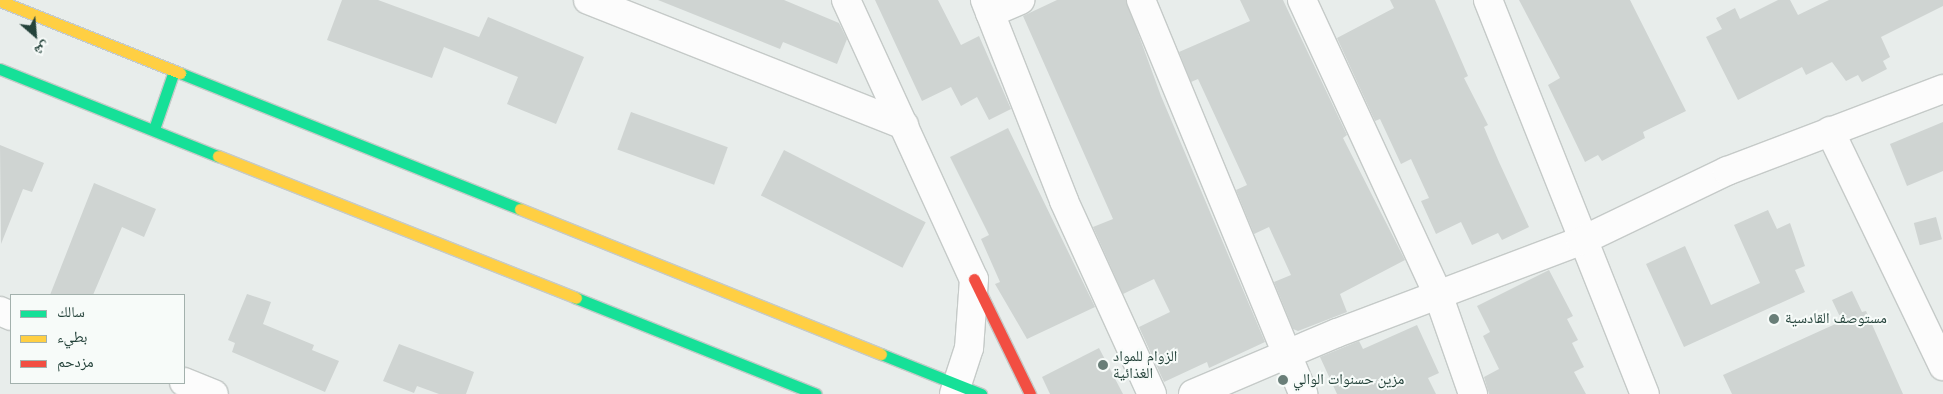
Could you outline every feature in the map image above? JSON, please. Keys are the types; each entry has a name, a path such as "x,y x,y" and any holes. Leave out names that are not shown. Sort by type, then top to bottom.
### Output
{"main road":[{"path":"0,1 965,390"},
{"path":"0,69 154,129 805,392"},
{"path":"154,129 174,71"},
{"path":"974,279 1030,394"}],"street":[{"path":"588,0 904,125"},
{"path":"846,0 974,279 965,390"},
{"path":"1020,0 987,6 1064,201 1152,394"},
{"path":"1141,0 1284,354 1303,394"},
{"path":"1302,0 1439,297 1473,394"},
{"path":"1488,0 1581,241 1645,394"},
{"path":"1193,394 1284,354 1439,297 1581,241 1727,171 1943,88"},
{"path":"1830,130 1943,366"},
{"path":"185,382 214,394"}],"building":[{"path":"342,0 378,0 479,37 488,17 584,57 556,124 507,104 518,77 444,47 432,78 327,40"},
{"path":"658,0 784,0 839,23 847,39 837,64 783,42 780,49"},
{"path":"875,0 938,0 961,45 979,36 1011,109 989,120 977,97 961,106 951,87 922,101"},
{"path":"1057,0 1126,0 1161,96 1265,342 1209,368 1207,362 1164,382 1139,327 1170,312 1154,279 1123,294 1093,227 1113,219 1023,16"},
{"path":"1240,0 1283,0 1347,135 1343,138 1405,260 1340,294 1347,312 1298,331 1293,329 1274,282 1291,275 1269,227 1254,234 1236,190 1247,185 1198,79 1191,82 1179,52 1250,21"},
{"path":"1390,0 1435,0 1468,76 1464,78 1488,125 1484,127 1529,227 1502,240 1498,233 1472,245 1461,222 1436,234 1421,201 1429,198 1411,159 1401,164 1380,119 1375,121 1337,38 1394,8"},
{"path":"1519,0 1630,0 1686,111 1643,132 1645,138 1602,161 1598,155 1585,162 1548,85 1560,78"},
{"path":"1778,0 1790,0 1798,15 1829,0 1943,0 1943,6 1881,37 1890,57 1883,61 1887,69 1862,82 1858,75 1846,81 1832,62 1806,75 1802,67 1738,100 1706,37 1722,29 1716,18 1735,8 1740,19"},
{"path":"631,112 728,147 714,185 617,150"},
{"path":"1943,122 1943,171 1907,186 1890,144"},
{"path":"1008,128 1095,307 1027,339 995,284 1000,282 981,239 989,235 950,157"},
{"path":"0,145 44,163 32,192 23,189 1,244"},
{"path":"784,150 926,222 903,268 761,195"},
{"path":"94,183 156,209 144,237 122,227 93,294 50,294"},
{"path":"1768,210 1777,229 1790,223 1805,266 1795,270 1805,292 1684,347 1646,264 1685,246 1711,305 1760,283 1734,225"},
{"path":"1936,217 1942,239 1920,245 1914,223"},
{"path":"1549,270 1573,316 1567,319 1578,340 1572,343 1584,367 1574,372 1586,394 1489,394 1484,377 1499,369 1483,336 1490,332 1477,306"},
{"path":"1852,291 1862,312 1866,311 1903,394 1732,394 1723,375 1842,321 1832,300"},
{"path":"247,294 271,302 263,324 314,345 312,350 339,361 325,392 232,352 235,343 228,340"},
{"path":"1417,325 1439,373 1428,378 1436,394 1337,394 1320,357 1359,341 1363,349"},
{"path":"399,344 474,372 466,394 439,394 417,386 414,393 383,381"},
{"path":"1099,348 1123,394 1050,394 1042,377"}],"traffic: fast":[{"path":"0,69 218,156"},
{"path":"154,129 174,71"},
{"path":"180,73 520,209"},
{"path":"576,298 816,394"},
{"path":"881,354 981,394"}],"traffic: slow":[{"path":"0,1 180,73"},
{"path":"218,156 576,298"},
{"path":"520,209 881,354"}],"traffic: jam":[{"path":"974,279 1030,394"}],"place":[{"name":"مستوصف القادسية","path":"1774,319"},
{"name":"الزوام للمواد الغذائية","path":"1103,365"},
{"name":"مزين حسنوات الوالي","path":"1283,380"}]}
